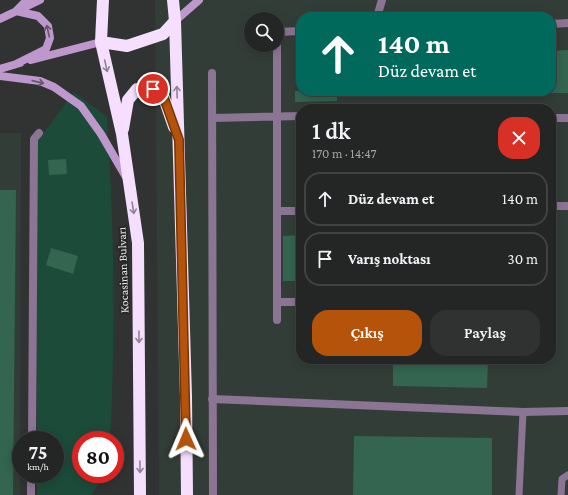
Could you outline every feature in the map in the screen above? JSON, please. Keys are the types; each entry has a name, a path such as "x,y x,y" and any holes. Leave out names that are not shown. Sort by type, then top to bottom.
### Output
{"highway":[{"name":"Kocasinan Bulvarı","path":"103,0 100,42 122,134 138,243 138,492"},
{"path":"173,0 179,140 186,397 187,495"},
{"path":"100,42 127,46 163,34 175,21"},
{"path":"122,134 128,100 137,89 153,89 164,98 179,140"}],"street":[{"path":"16,11 27,0"},
{"path":"0,19 40,0"},
{"path":"175,21 199,0"},
{"path":"378,12 382,0"},
{"path":"16,11 38,16 48,26 50,38 46,49 16,64"},
{"path":"556,24 568,23"},
{"path":"284,32 296,31"},
{"path":"0,69 100,42"},
{"path":"277,52 277,320"},
{"path":"212,73 213,495"},
{"path":"0,76 40,81 54,87 81,106 101,134 129,182"},
{"path":"212,118 296,116"},
{"path":"556,118 568,118"},
{"path":"32,431 34,139 39,133"},
{"path":"556,206 568,206"},
{"path":"277,211 296,211"},
{"path":"277,302 296,302"},
{"path":"212,399 523,412 568,411"},
{"path":"31,483 31,495"}],"lane":[{"path":"518,495 523,412"},
{"path":"561,495 562,479 568,475"}],"shaded area":[{"path":"155,0 568,0 568,495 159,495"},
{"path":"0,133 21,133 20,431 12,431 12,483 20,483 20,495 0,495"}],"green space":[{"path":"74,92 107,117 114,319 110,431 72,431 72,483 99,483 91,495 37,495 37,483 64,483 64,431 37,431 34,182 35,145"}],"building":[{"path":"568,50 568,93 556,93 556,51"},
{"path":"295,91 296,96 337,96 337,101 295,102"},
{"path":"66,159 67,174 49,175 48,160"},
{"path":"0,190 16,190 14,431 12,431 13,495 0,495"},
{"path":"296,235 296,281 283,281 283,236"},
{"path":"51,248 78,256 73,274 46,265"},
{"path":"393,364 488,364 487,388 393,386"},
{"path":"354,436 492,438 492,495 353,495"}],"route":[{"path":"153,89 164,98 179,140 186,439"}]}
